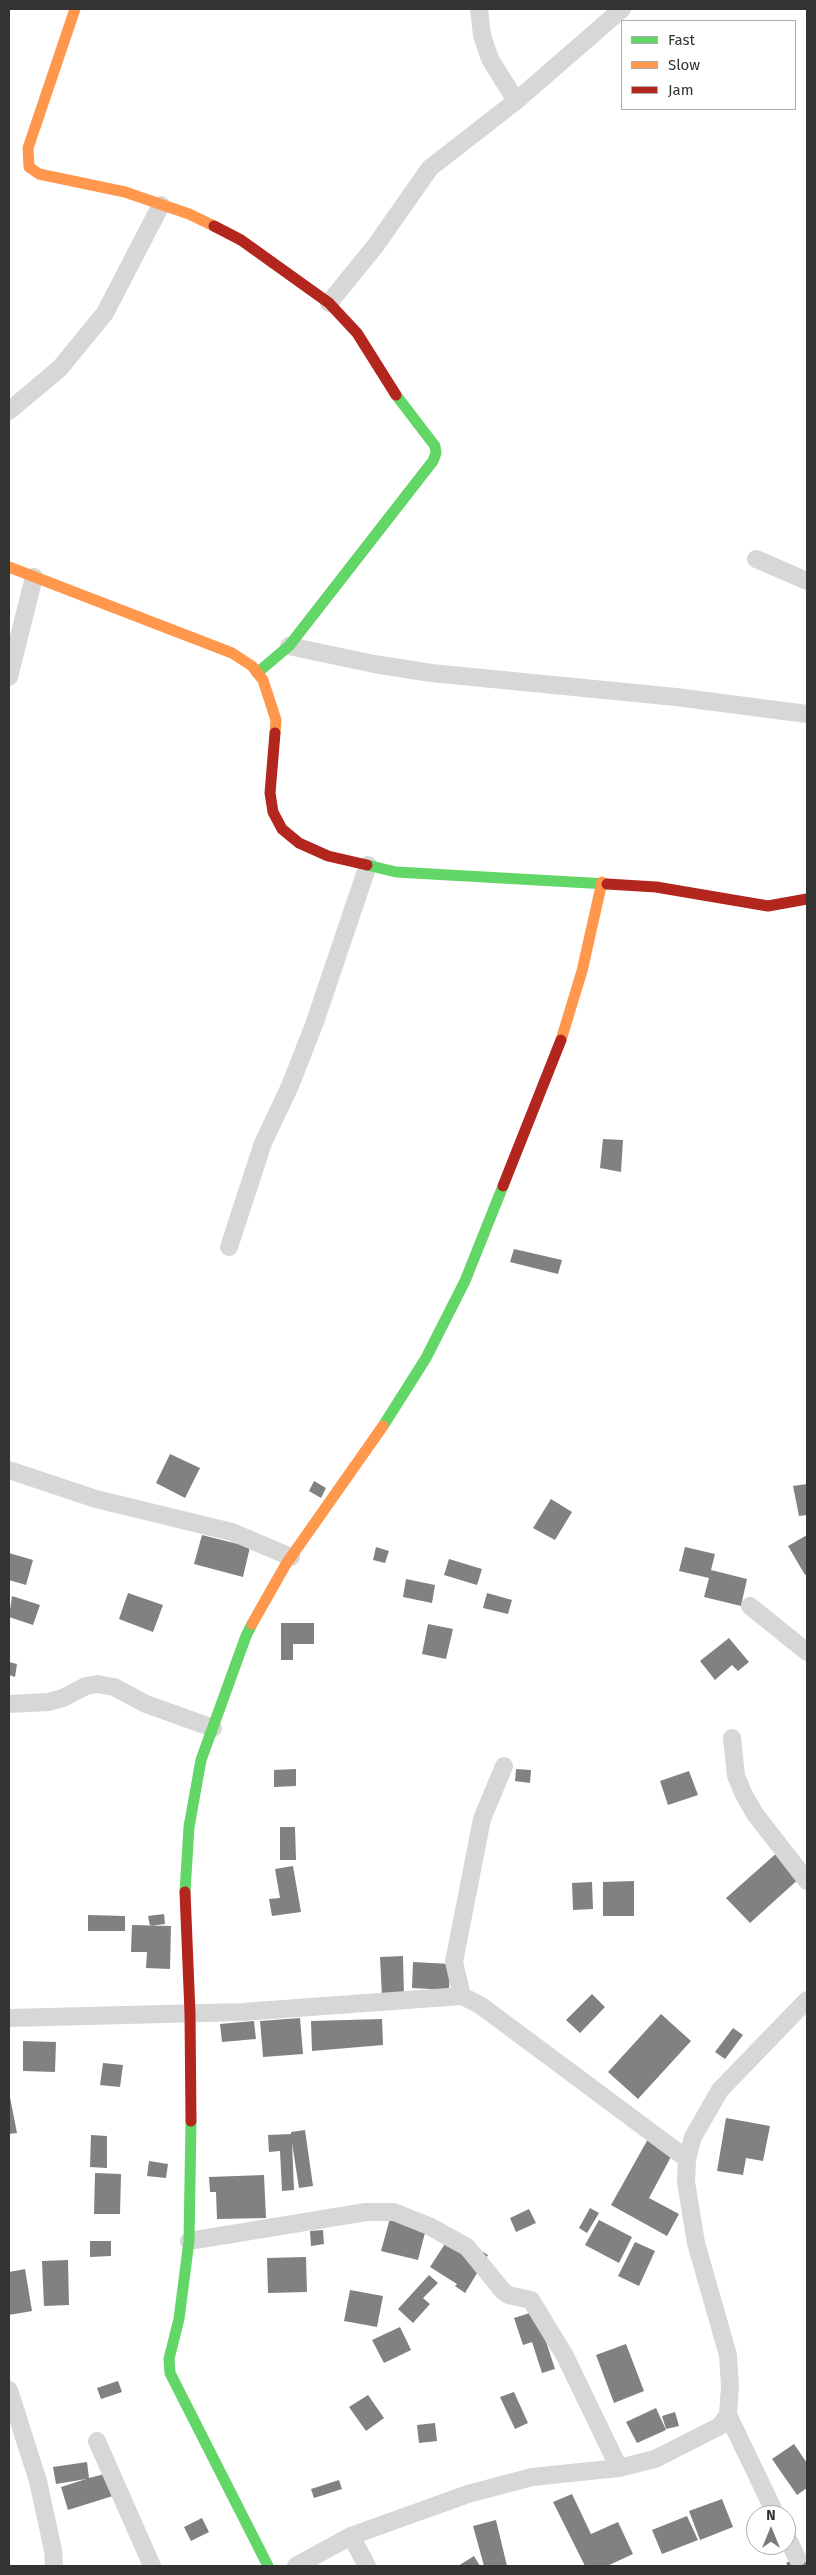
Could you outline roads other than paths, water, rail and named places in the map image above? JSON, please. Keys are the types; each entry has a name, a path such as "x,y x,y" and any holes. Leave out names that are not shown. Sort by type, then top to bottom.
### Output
{"street":[{"path":"75,9 28,148 27,162 32,170 39,174 117,190 161,204 189,214 240,240 329,303 357,333 396,395 435,446 436,453 375,538 289,646 257,673"},
{"path":"478,9 482,35 490,59 516,101"},
{"path":"329,303 376,246 430,168 516,101 622,9"},
{"path":"9,411 60,368 105,313 161,204"},
{"path":"756,560 807,581"},
{"path":"9,567 232,653 252,666 270,697 276,720 270,793 273,812 282,829 299,843 328,856 396,872 602,882 701,893 739,902 768,906 807,899"},
{"path":"9,678 34,577"},
{"path":"289,646 374,664 431,672 656,694 807,714"},
{"path":"230,1247 264,1143 290,1086 311,1031 368,865"},
{"path":"268,2566 170,2373 169,2359 179,2319 189,2241 191,2189 190,2013 184,1878 189,1827 201,1760 246,1636 291,1557 385,1424 416,1374 465,1281 560,1042 582,971 602,882"},
{"path":"9,1470 96,1499 232,1532 291,1557"},
{"path":"750,1606 807,1652"},
{"path":"9,1704 48,1702 63,1698 86,1686 97,1684 114,1688 146,1704 213,1728"},
{"path":"732,1738 736,1776 744,1795 755,1814 807,1881"},
{"path":"462,1996 454,1962 482,1819 504,1766"},
{"path":"9,2018 190,2013 462,1996 480,2005 687,2160"},
{"path":"771,2505 728,2415 730,2386 728,2354 696,2243 686,2182 687,2160 693,2137 720,2090 807,2000"},
{"path":"189,2241 366,2212 394,2212 429,2226 467,2247 508,2295 531,2300 565,2356 619,2468"},
{"path":"9,2390 38,2481 53,2550 54,2566"},
{"path":"296,2566 352,2536 468,2494 532,2477 619,2468 655,2459 720,2426 728,2415"},
{"path":"97,2441 152,2566"},
{"path":"352,2536 368,2566"}]}
